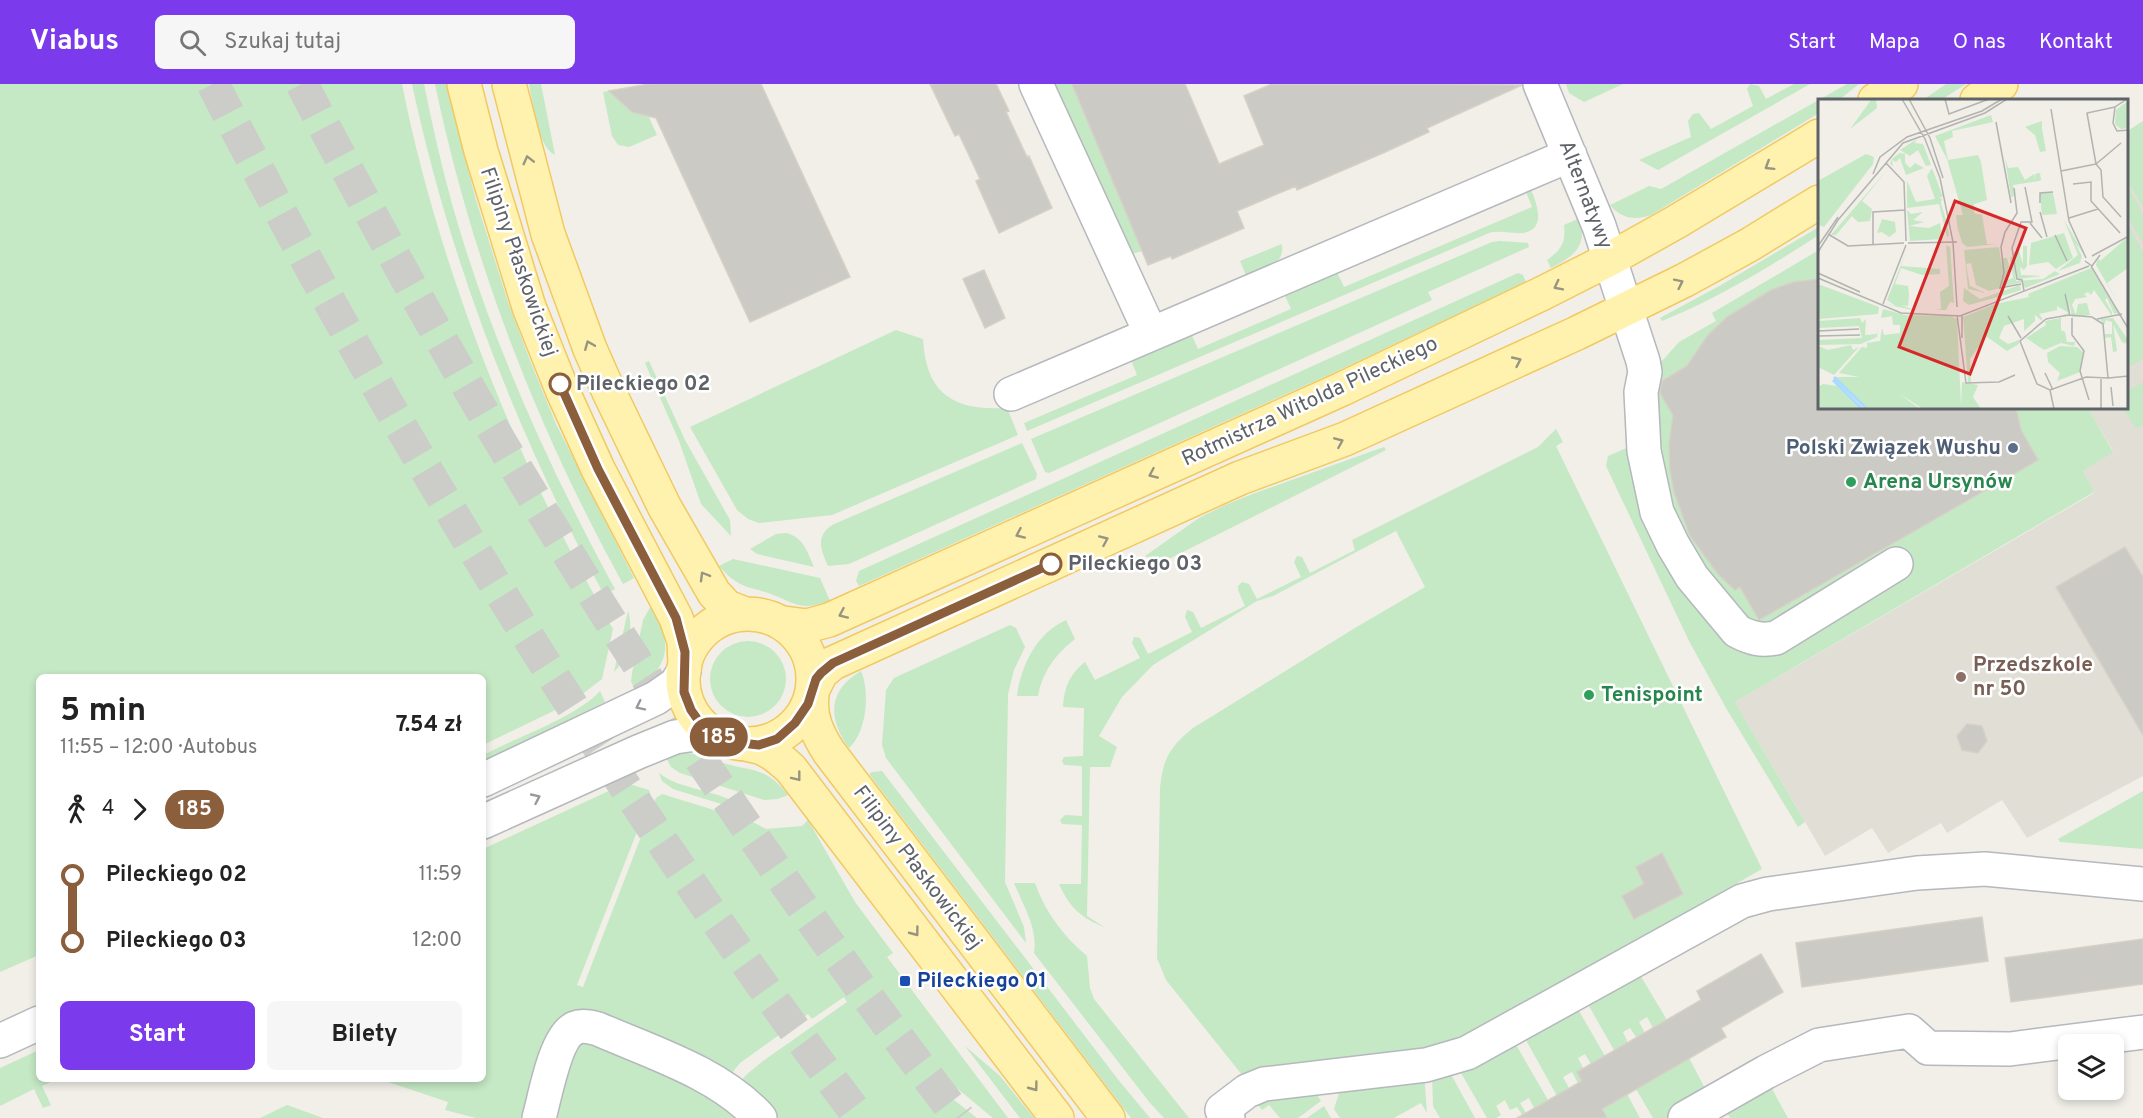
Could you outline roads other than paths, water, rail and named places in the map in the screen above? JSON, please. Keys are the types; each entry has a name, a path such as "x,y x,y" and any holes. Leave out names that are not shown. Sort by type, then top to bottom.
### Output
{"main road":[{"name":"Filipiny Płaskowickiej","path":"464,84 481,151 529,307 563,392 598,469 676,618 684,641 684,668"},
{"name":"Filipiny Płaskowickiej","path":"509,84 548,234 580,322 609,392 664,506 714,593 727,607 745,614"},
{"path":"1877,99 1901,84"},
{"path":"1978,99 2001,84"},
{"name":"Rotmistrza Witolda Pileckiego","path":"783,624 815,625 843,614 1342,389 1610,259 1738,186 1818,137"},
{"name":"Rotmistrza Witolda Pileckiego","path":"812,692 821,673 833,663 1240,478 1315,452 1406,412 1626,308 1740,250 1818,203"},
{"path":"745,614 765,616 783,624 800,639 806,648 812,666 812,692 803,713 788,731 767,743 736,742 706,729 691,710 684,692 684,668 692,646 703,633 721,620 745,614"},
{"name":"Filipiny Płaskowickiej","path":"812,692 812,717 816,730 829,753 1108,1118"},
{"name":"Filipiny Płaskowickiej","path":"736,742 757,746 773,753 791,769 1057,1118"}],"street":[{"path":"1036,84 1151,334"},
{"name":"Alternatywy","path":"1540,84 1599,226 1626,308 1645,372 1641,392 1644,451 1657,512 1692,577 1737,630 1766,640 1776,638 1896,564"},
{"path":"1011,394 1570,154"},
{"path":"486,779 656,698 676,684 684,668"},
{"path":"486,821 669,739 696,734 736,742"},
{"path":"1228,1118 1222,1110 1246,1091 1264,1084 1426,1065 1467,1053 1742,902 1768,894 1917,873 1985,869 2143,884"},
{"path":"0,1041 36,1024"},
{"path":"539,1118 563,1040 575,1028 587,1027 598,1029 712,1079 738,1097 760,1118"},
{"path":"1685,1118 1819,1045 1909,1031 1928,1048 2010,1049 2143,1032"}],"tunnel":[{"path":"213,84 358,353 514,615 681,870 769,995 860,1118"},
{"path":"302,84 449,353 607,616 777,871 959,1118"}],"place":[{"name":"Pileckiego 02","path":"560,384"},
{"name":"Polski Związek Wushu","path":"2013,448"},
{"name":"Arena Ursynów","path":"1851,482"},
{"name":"Pileckiego 03","path":"1051,564"},
{"name":"Przedszkole nr 50","path":"1961,677"},
{"name":"Tenispoint","path":"1589,695"},
{"name":"Pileckiego 01","path":"905,981"}]}
